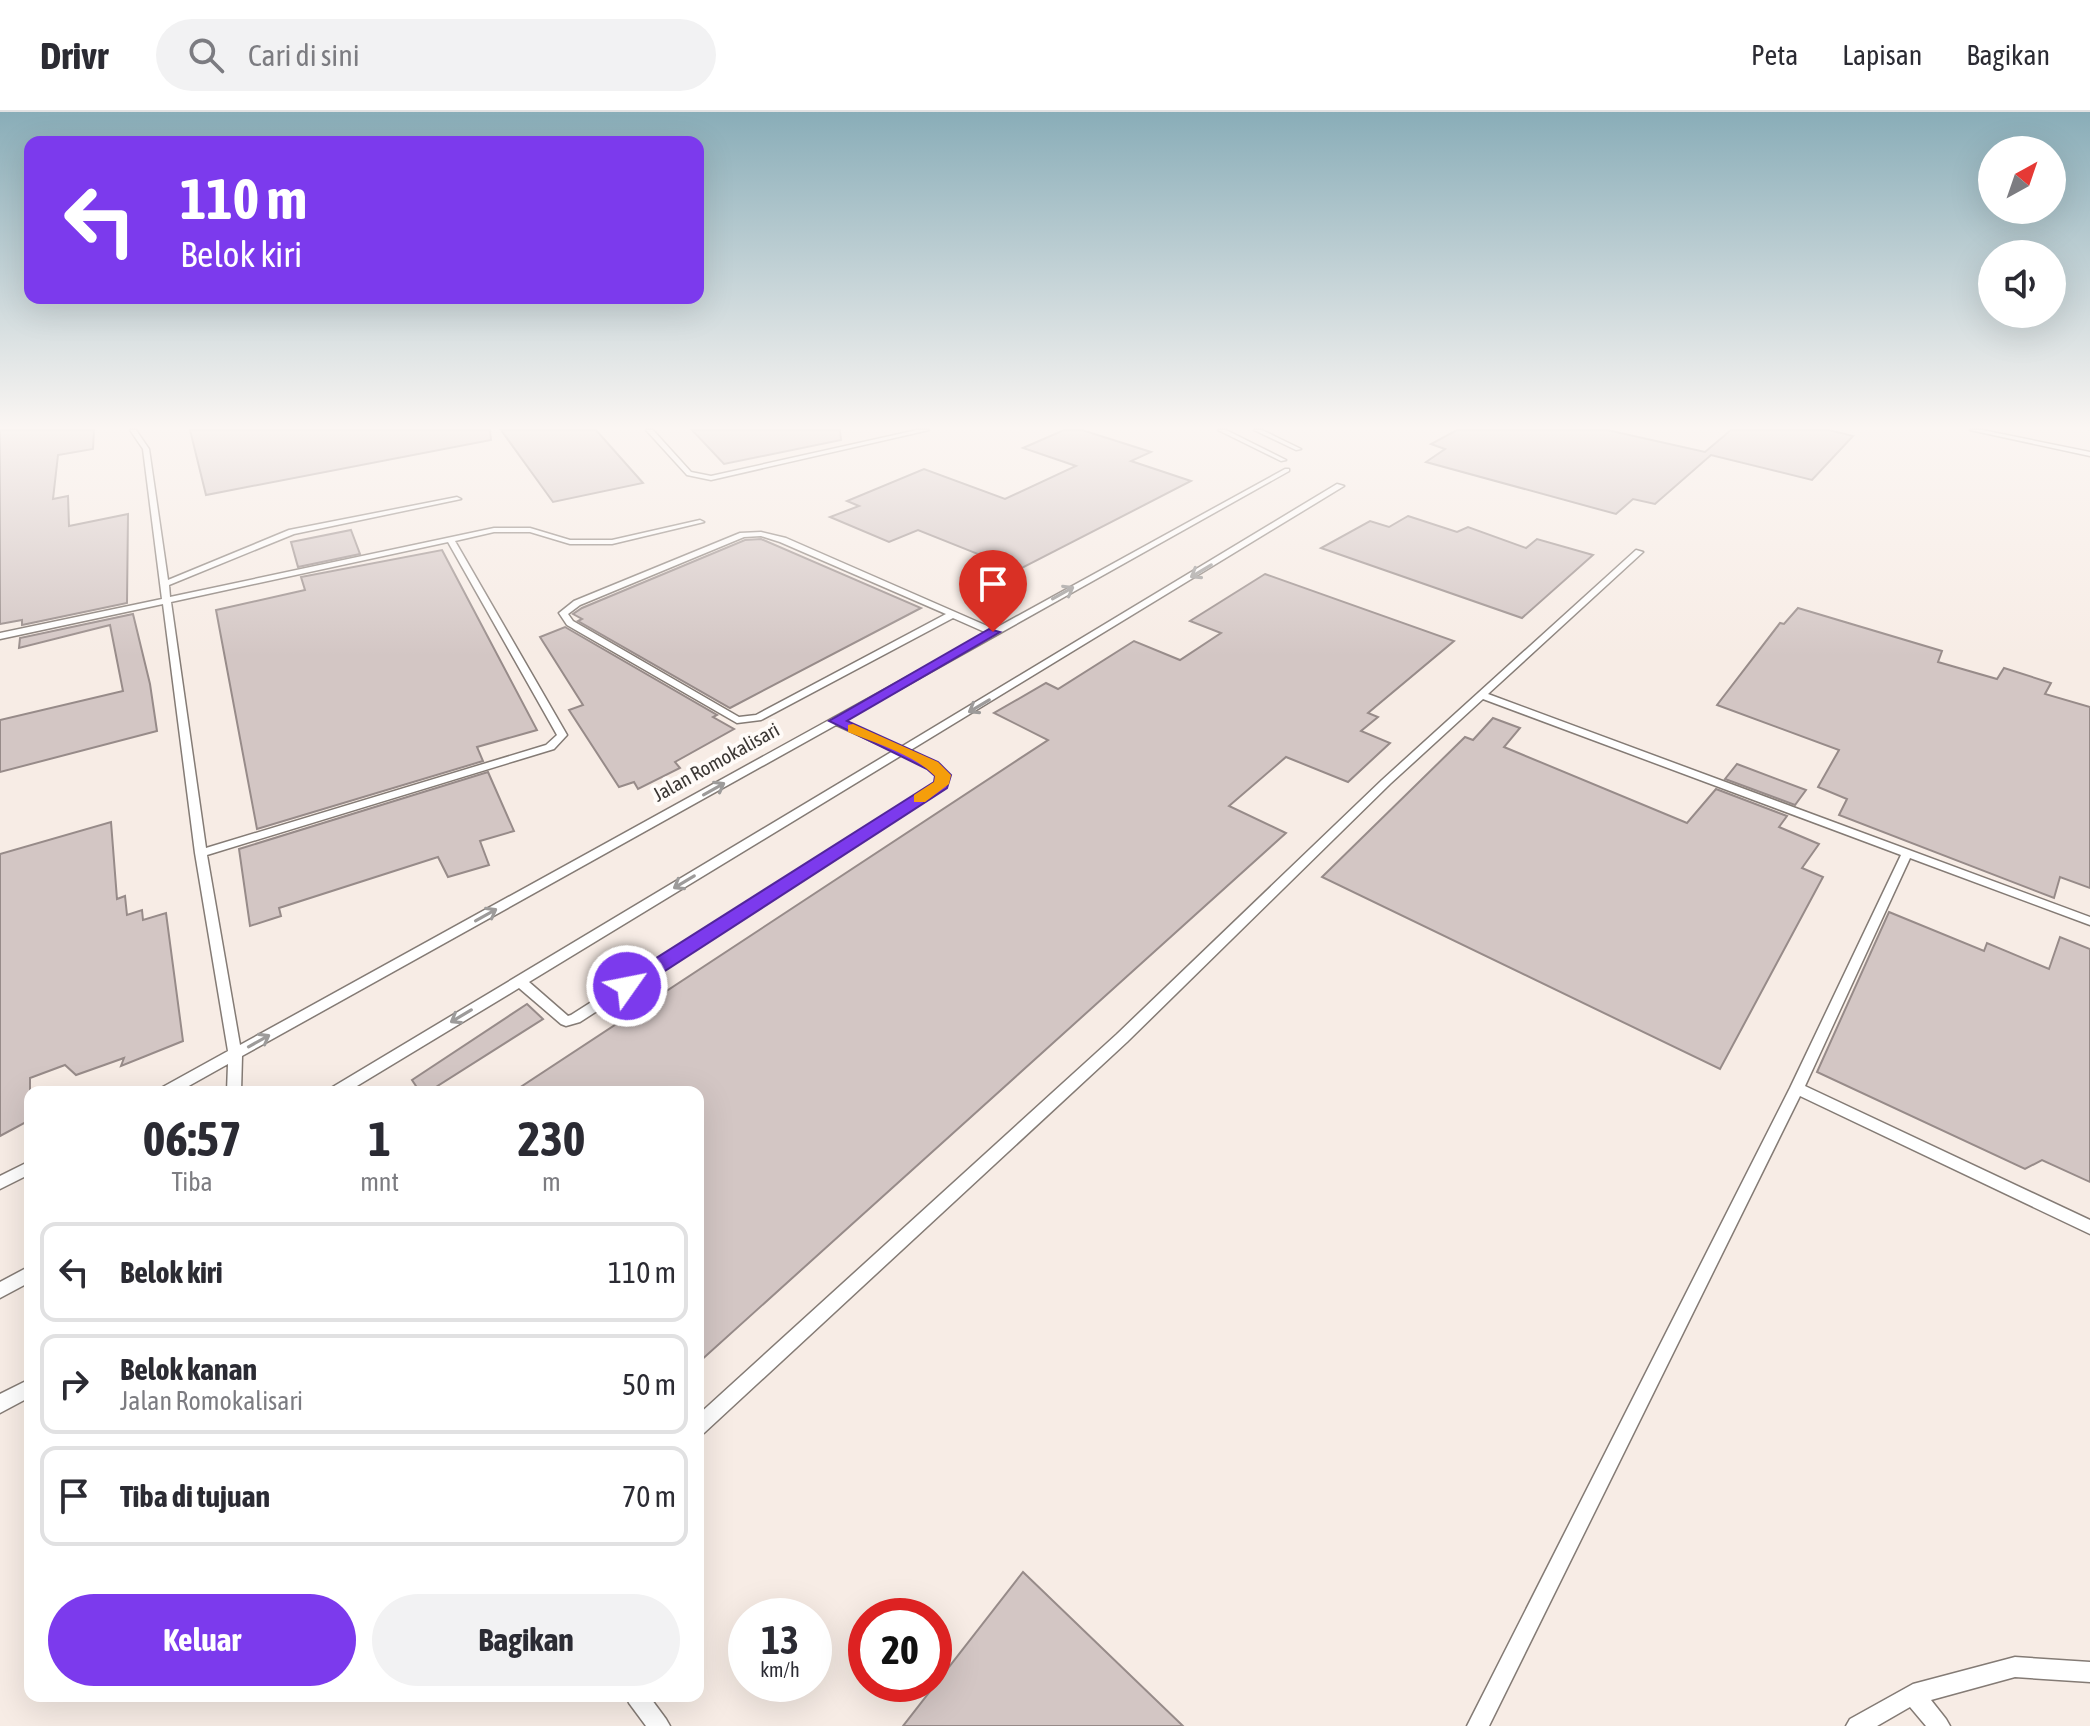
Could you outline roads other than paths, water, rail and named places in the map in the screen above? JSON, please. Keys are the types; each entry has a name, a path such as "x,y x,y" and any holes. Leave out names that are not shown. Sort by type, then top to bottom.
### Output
{"lane":[{"path":"154,505 164,602 201,853 235,1054 234,1086"},
{"path":"164,584 292,532 425,505"},
{"name":"Jalan Romokalisari","path":"177,1086 836,721 1215,505"},
{"path":"346,1086 1308,505"},
{"path":"0,636 494,530 530,530 570,542 612,542 700,522"},
{"path":"953,614 758,718 737,720 570,623 563,613 577,603 743,535 761,534 783,540 953,614 993,632"},
{"path":"201,853 559,742 562,735 450,538"},
{"path":"704,1421 1122,1038 1386,782 1639,552"},
{"path":"1481,695 2090,921"},
{"path":"520,981 566,1021 575,1019 941,784 943,775 933,765 836,721"},
{"path":"1478,1726 1797,1088 1907,853"},
{"path":"1797,1088 2090,1227"},
{"path":"0,1183 24,1170"},
{"path":"0,1291 24,1277"},
{"path":"0,1404 24,1390"},
{"path":"1857,1726 1913,1694 2015,1667 2090,1672"},
{"path":"1913,1694 1939,1726"},
{"path":"641,1702 659,1726"}]}
